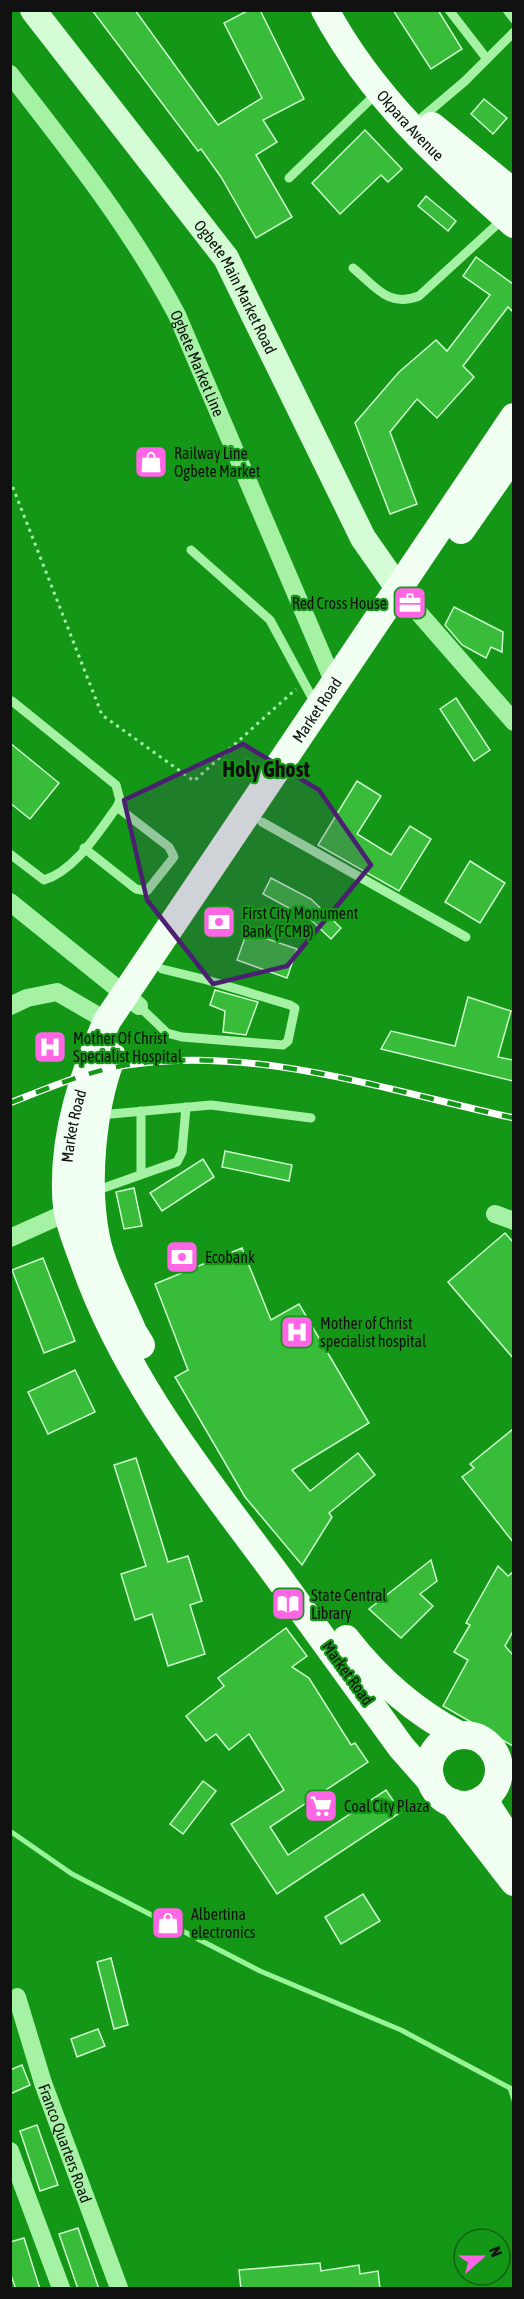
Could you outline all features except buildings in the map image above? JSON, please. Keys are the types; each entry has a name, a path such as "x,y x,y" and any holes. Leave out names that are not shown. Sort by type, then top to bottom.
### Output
{"main road":[{"name":"Okpara Avenue","path":"325,10 379,91 417,123"},
{"name":"Okpara Avenue","path":"344,10 373,58 451,170 511,210"},
{"name":"Market Road","path":"103,1055 106,1021 162,969 262,822 513,417"},
{"name":"Market Road","path":"431,1781 401,1747 180,1446 124,1355 99,1306 68,1212 67,1162 103,1055 131,1000 334,683 513,454"},
{"name":"Market Road","path":"92,1083 97,1116 90,1192 96,1240 133,1332 192,1428 368,1668 398,1696 427,1718 459,1735"},
{"path":"496,1794 463,1805 443,1798 431,1781 429,1771 434,1752 441,1744 459,1735 477,1738 502,1751 496,1794 513,1847"},
{"path":"453,1803 513,1882"}],"street":[{"name":"Ogbete Main Market Road","path":"33,10 226,258 363,538 404,596"},
{"name":"Ogbete Market Line","path":"10,74 92,180 162,286 196,354 334,683"},
{"path":"404,596 513,722"},
{"path":"10,902 131,1000"},
{"path":"10,1006 27,998 57,992 106,1021"},
{"path":"10,1238 68,1212"},
{"path":"495,1214 513,1221"},
{"name":"Franco Quarters Road","path":"17,1997 43,2083 119,2289"},
{"path":"10,2151 61,2289"}],"lane":[{"path":"449,10 486,59"},
{"path":"507,10 513,19"},
{"path":"417,123 513,32"},
{"path":"289,178 379,91"},
{"path":"353,268 393,301 405,301 419,296 511,210"},
{"path":"191,550 270,620 317,708"},
{"path":"10,854 44,880 57,876 84,848 120,801 116,785 12,701"},
{"path":"84,848 136,890 147,891 174,857 169,847 117,807"},
{"path":"262,822 466,937"},
{"path":"131,1000 167,1033 182,1037 284,1045 288,1041 295,1008 290,1005 162,969"},
{"path":"97,1116 186,1107 231,1106 311,1118"},
{"path":"90,1192 177,1162 180,1157 186,1107"},
{"path":"141,1111 141,1174"}],"path":[{"path":"10,480 102,715 194,781 303,682"}],"highlighted area":[{"path":"243,744 319,790 371,865 287,966 213,984 147,900 124,800"}],"waterway":[{"path":"10,1831 72,1874 260,1971 401,2030 510,2088 514,2100"}],"railway":[{"path":"10,1103 98,1071 127,1065 176,1060 225,1061 322,1074 514,1118"}],"place":[{"name":"Railway Line Ogbete Market","path":"151,462"},
{"name":"Red Cross House","path":"410,603"},
{"name":"First City Monument Bank (FCMB)","path":"219,922"},
{"name":"Mother Of Christ Specialist Hospital","path":"50,1047"},
{"name":"Ecobank","path":"182,1257"},
{"name":"Mother of Christ specialist hospital","path":"297,1332"},
{"name":"State Central Library","path":"288,1604"},
{"name":"Coal City Plaza","path":"321,1806"},
{"name":"Albertina electronics","path":"168,1923"}],"district":[{"name":"Holy Ghost","path":"266,769"}]}
